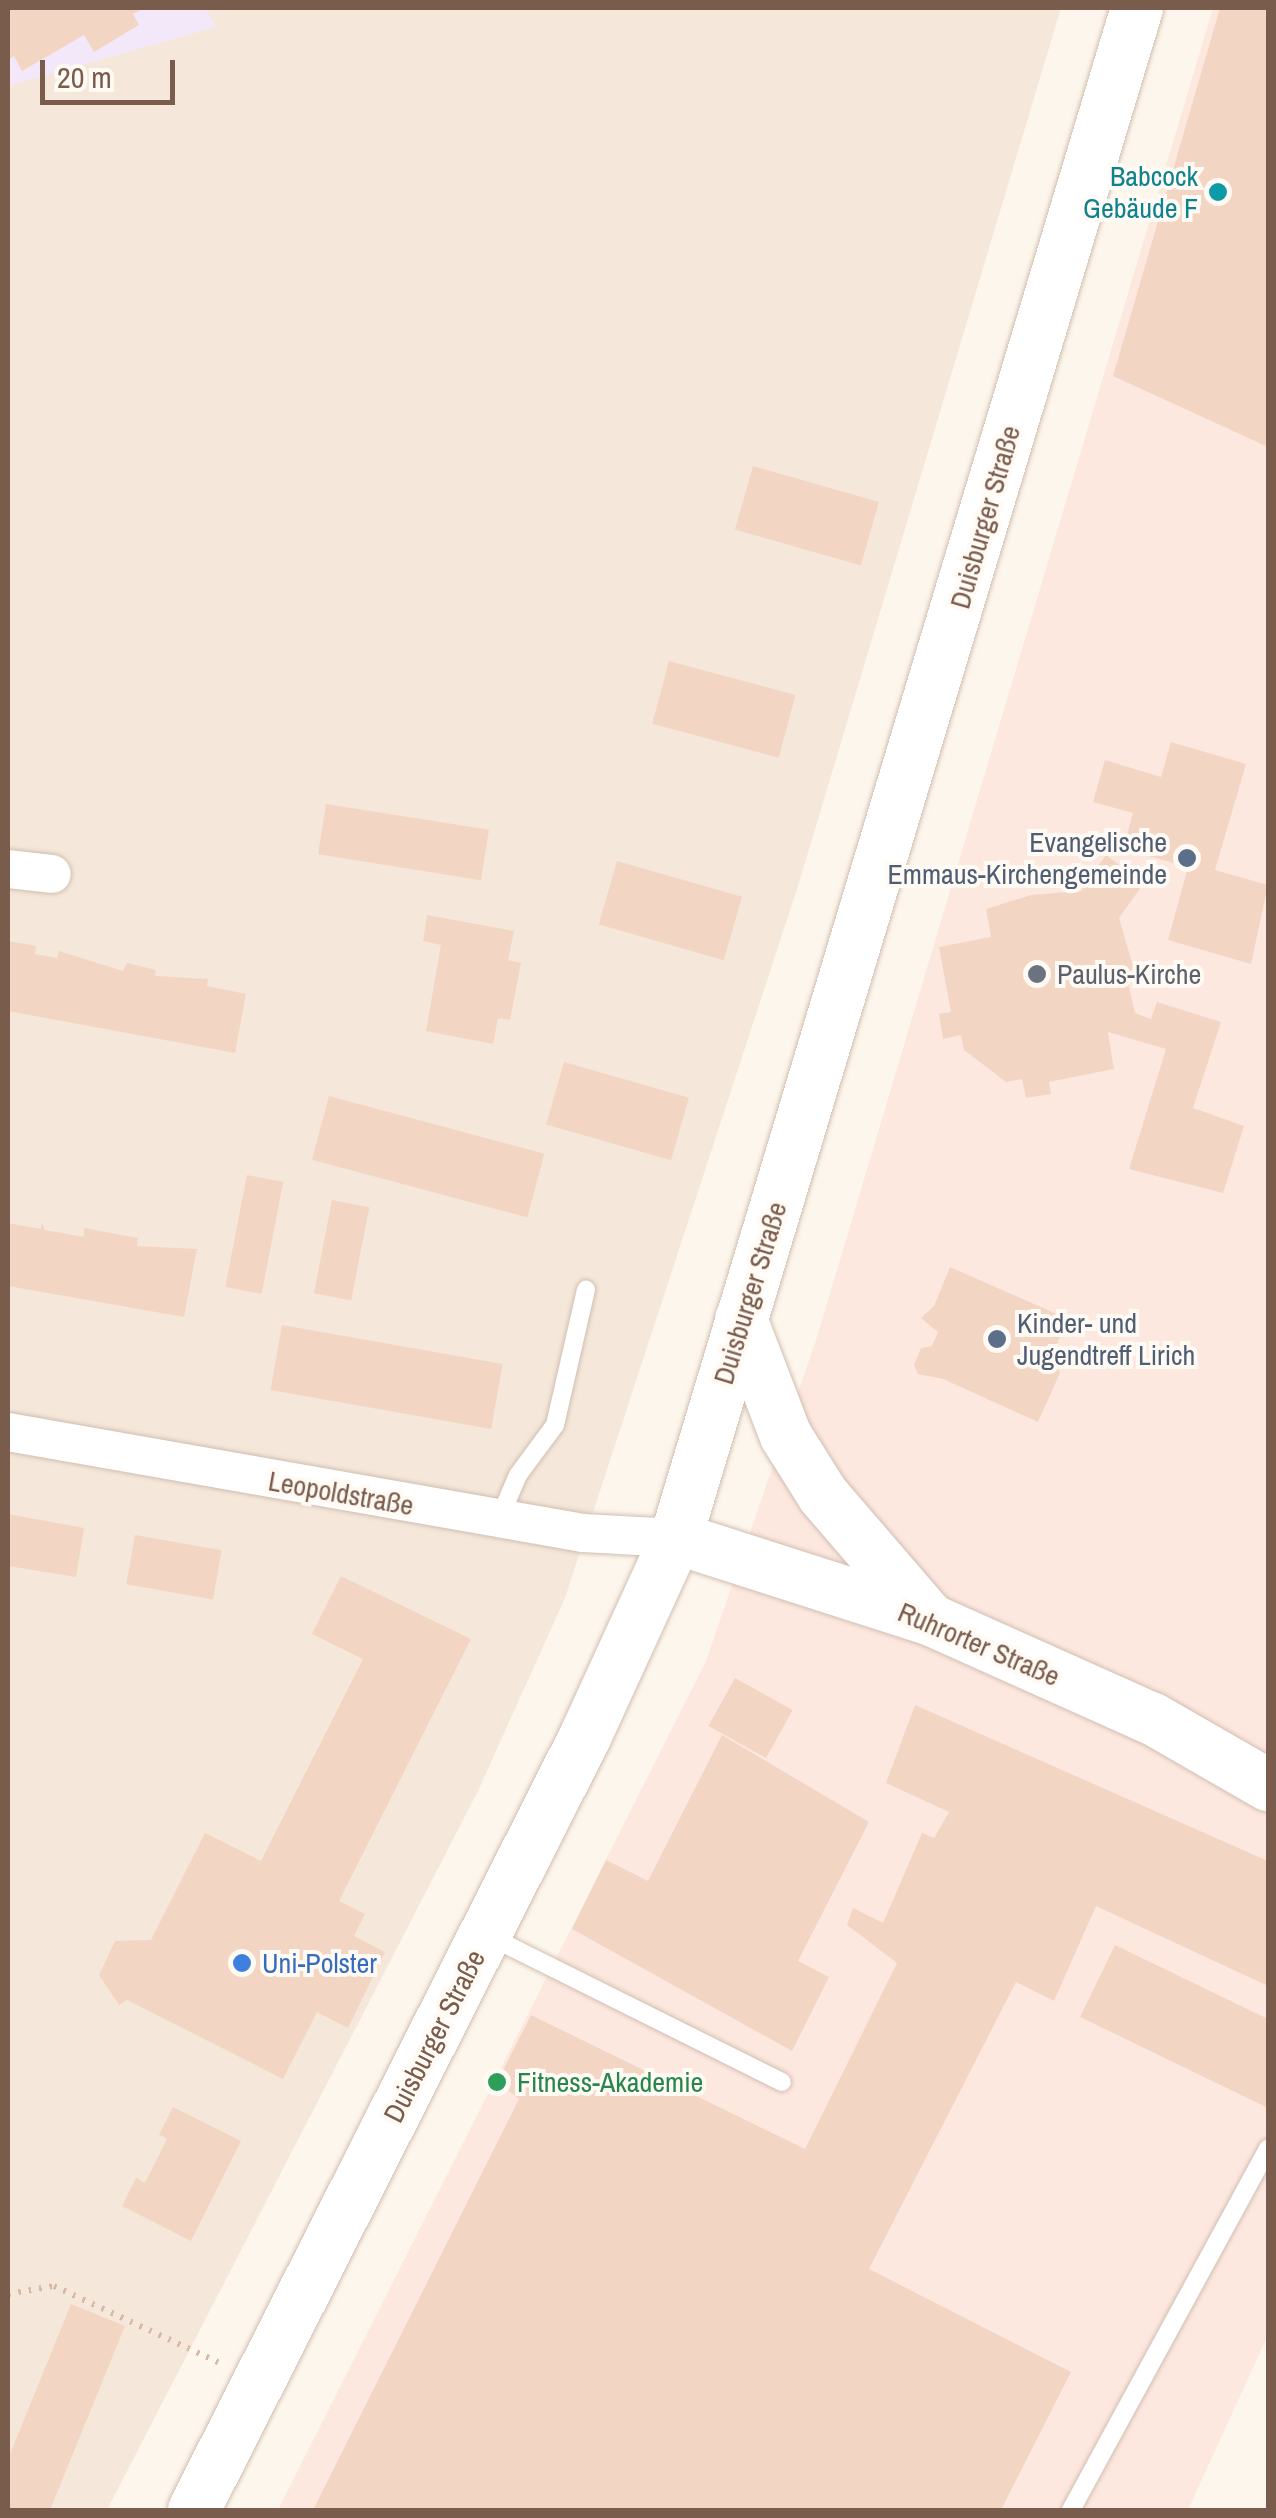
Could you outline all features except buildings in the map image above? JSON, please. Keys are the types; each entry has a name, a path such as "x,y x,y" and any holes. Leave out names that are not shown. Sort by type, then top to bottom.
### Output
{"main road":[{"name":"Duisburger Straße","path":"194,2510 486,1934 676,1538 840,1008 1136,8"},
{"path":"741,1318 786,1436 823,1495 929,1618"},
{"name":"Ruhrorter Straße","path":"676,1538 929,1618 1153,1720 1268,1784"}],"street":[{"path":"8,869 52,874"},
{"name":"Leopoldstraße","path":"8,1432 499,1520 583,1533 676,1538"}],"lane":[{"path":"499,1520 518,1475 555,1426 586,1290"},
{"path":"486,1934 782,2082"},
{"path":"1071,2510 1268,2148"}],"path":[{"path":"8,2294 54,2286 257,2381"}],"shaded area":[{"path":"8,8 1061,8 798,886 565,1598 478,1791 107,2510 8,2510"},
{"path":"8,8 205,8 216,27 8,86"},
{"path":"1213,8 1268,8 1268,2335 1188,2510 278,2510 706,1661 817,1337"}],"place":[{"name":"Babcock Gebäude F","path":"1218,192"},
{"name":"Evangelische Emmaus-Kirchengemeinde","path":"1187,858"},
{"name":"Paulus-Kirche","path":"1037,974"},
{"name":"Kinder- und Jugendtreff Lirich","path":"997,1339"},
{"name":"Uni-Polster","path":"242,1963"},
{"name":"Fitness-Akademie","path":"497,2082"}]}
